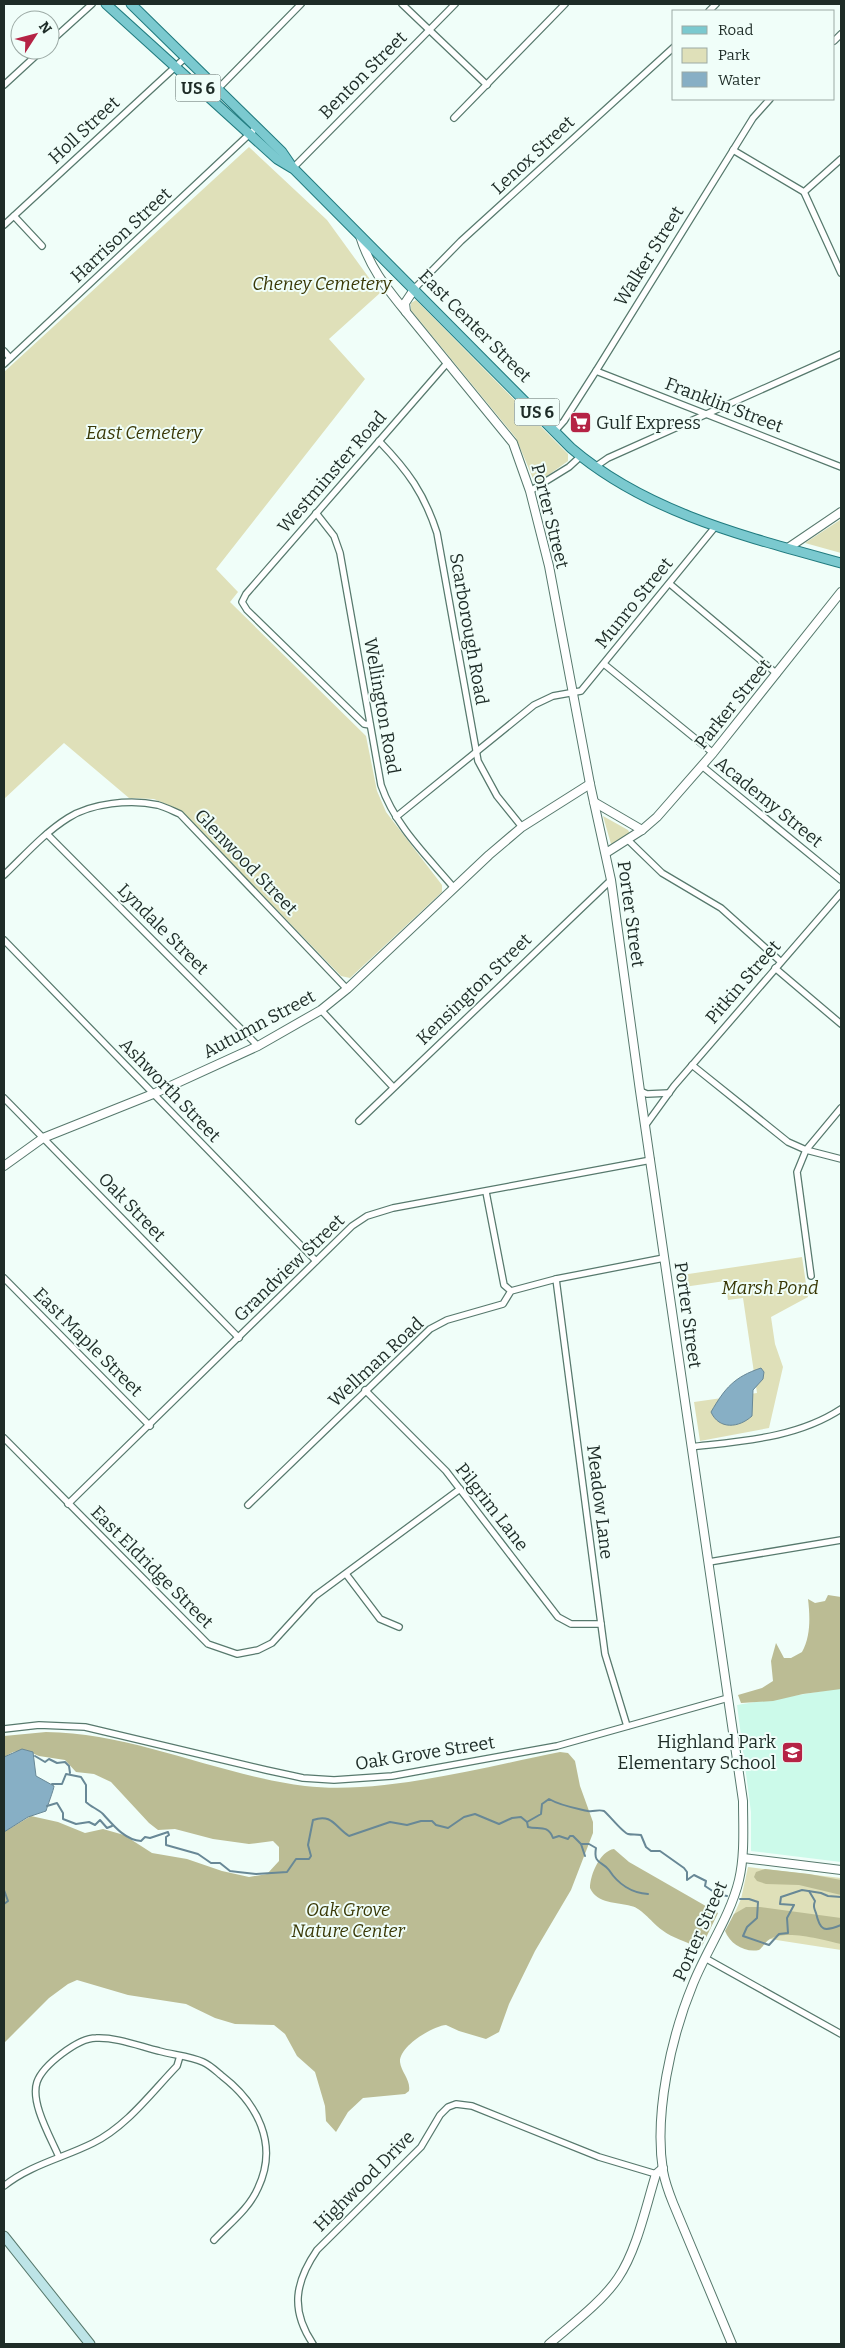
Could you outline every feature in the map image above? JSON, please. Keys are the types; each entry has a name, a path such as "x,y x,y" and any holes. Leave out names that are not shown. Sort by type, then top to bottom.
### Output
{"main road":[{"name":"East Center Street","path":"106,4 277,159 293,168"},
{"name":"East Center Street","path":"131,4 218,88 282,152 293,168 555,431 595,468 629,489 715,527 841,563"},
{"path":"4,2236 90,2344"}],"street":[{"path":"60,33 92,4"},
{"path":"209,98 301,4"},
{"path":"402,4 487,85"},
{"name":"Benton Street","path":"293,168 455,4"},
{"path":"454,118 566,4"},
{"name":"Lenox Street","path":"414,288 461,241 672,49"},
{"name":"Holl Street","path":"4,225 186,57"},
{"path":"4,85 31,60"},
{"name":"Walker Street","path":"555,431 564,421 596,371 753,118 769,100"},
{"name":"Harrison Street","path":"4,364 257,127"},
{"path":"733,150 804,192 841,273"},
{"path":"804,192 841,159"},
{"path":"14,216 42,246"},
{"name":"Porter Street","path":"358,232 371,266 513,443 530,491 549,566 590,784 611,880 743,1800 743,1858 739,1880 731,1905 705,1958 685,2008 667,2075 659,2171 732,2344"},
{"path":"406,312 405,303 414,288"},
{"path":"4,351 10,358"},
{"path":"595,468 608,458 841,354"},
{"name":"Westminster Road","path":"370,725 364,724 247,610 242,602 246,594 448,362"},
{"name":"Franklin Street","path":"596,371 841,467"},
{"name":"Scarborough Road","path":"379,441 412,478 431,513 437,533 478,761 497,796 522,827"},
{"path":"530,491 569,467 581,456"},
{"path":"788,548 841,512"},
{"name":"Wellington Road","path":"316,513 334,536 340,552 381,785 387,802 396,817 454,888"},
{"name":"Munro Street","path":"396,817 534,705 553,696 581,691 715,527"},
{"path":"670,584 777,674"},
{"name":"Parker Street","path":"606,853 628,840 657,817 713,753 841,592"},
{"name":"Academy Street","path":"604,664 713,753"},
{"name":"Academy Street","path":"702,766 841,880"},
{"name":"Autumn Street","path":"4,1166 43,1138 153,1094 258,1046 321,1010 347,989 522,827 590,784"},
{"path":"594,802 642,830"},
{"name":"Glenwood Street","path":"4,875 47,834 69,818 88,809 109,805 159,805 180,814 347,989"},
{"name":"Lyndale Street","path":"47,834 258,1046"},
{"path":"628,840 662,873 721,908 780,961"},
{"name":"Kensington Street","path":"359,1121 611,880"},
{"name":"Pitkin Street","path":"645,1126 692,1065 780,961 841,893"},
{"name":"Ashworth Street","path":"4,940 316,1261"},
{"path":"775,968 841,1024"},
{"path":"321,1010 393,1087"},
{"path":"692,1065 788,1142 806,1150 841,1159"},
{"path":"640,1091 647,1094 669,1093"},
{"name":"Oak Street","path":"4,1098 239,1338"},
{"path":"811,1276 797,1172 806,1150 841,1108"},
{"name":"Grandview Street","path":"68,1504 150,1426 352,1226 367,1216 392,1208 651,1160"},
{"path":"486,1192 504,1285 511,1291"},
{"name":"Wellman Road","path":"248,1506 365,1390 430,1329 447,1320 503,1304 511,1291 556,1279 664,1258"},
{"name":"East Maple Street","path":"4,1278 150,1426"},
{"name":"Meadow Lane","path":"556,1279 605,1654 627,1726"},
{"name":"Pilgrim Lane","path":"365,1390 446,1471 558,1617 571,1624 601,1624"},
{"path":"691,1447 753,1440 786,1433 812,1424 841,1409"},
{"name":"East Eldridge Street","path":"4,1438 208,1644 237,1654 258,1650 272,1643 315,1596 460,1489"},
{"path":"709,1562 841,1540"},
{"path":"346,1574 380,1618 398,1626"},
{"name":"Oak Grove Street","path":"4,1729 40,1725 85,1727 303,1778 334,1780 392,1776 438,1769 557,1746 728,1698"},
{"path":"743,1858 841,1870"},
{"path":"705,1958 841,2034"},
{"path":"59,2157 36,2102 37,2082 47,2068 76,2042 95,2037 204,2062 248,2100 259,2119 265,2142 266,2165 258,2188 249,2203 214,2240"},
{"path":"4,2186 20,2174 93,2143 116,2130 177,2066 180,2056"},
{"name":"Highwood Drive","path":"313,2344 302,2324 297,2302 300,2284 307,2265 318,2250 421,2147 440,2115 448,2107 456,2104 472,2106 599,2157 659,2171"},
{"path":"549,2344 618,2279 632,2249 659,2171"}],"shaded area":[{"name":"Highland Park Elementary School","path":"841,1688 841,1862 751,1851 751,1812 737,1705"}],"green space":[{"name":"East Cemetery","path":"249,147 327,220 380,293 329,339 365,379 216,569 238,592 230,602 366,736 377,791 386,812 442,885 442,892 350,978 341,976 180,810 154,799 129,798 64,743 4,799 4,372"},
{"path":"416,300 568,454 568,461 540,481 534,481 516,438 411,310 411,303"},
{"path":"840,520 841,553 805,543"},
{"path":"603,816 628,830 630,834 611,844"},
{"name":"Marsh Pond","path":"802,1257 808,1297 771,1317 775,1344 783,1367 769,1428 700,1441 694,1402 757,1393 743,1298 728,1300 725,1281 677,1288 675,1276"},
{"path":"828,1595 841,1597 841,1689 803,1694 773,1701 741,1703 738,1695 762,1688 773,1681 771,1661 776,1643 784,1658 791,1658 802,1652 808,1633 808,1599 815,1603 825,1601"},
{"name":"Oak Grove Nature Center","path":"46,1732 79,1734 111,1739 273,1781 335,1788 400,1783 466,1772 560,1752 568,1753 575,1761 580,1786 593,1822 593,1833 571,1890 535,1951 509,2004 499,2032 486,2039 446,2025 425,2033 411,2044 401,2056 400,2062 409,2083 409,2091 405,2094 363,2098 348,2112 336,2132 326,2121 325,2106 315,2072 297,2056 285,2034 274,2025 235,2024 215,2018 186,2004 128,1995 77,1980 68,1984 49,1998 4,2043 4,1832 31,1816 58,1822 85,1833 103,1829 124,1835 152,1853 187,1859 222,1871 249,1877 267,1874 279,1861 279,1847 273,1841 249,1844 213,1839 175,1829 158,1830 149,1823 111,1782 94,1774 76,1772 65,1760 39,1756 25,1750 13,1752 4,1757 4,1736"},
{"path":"614,1849 629,1862 718,1913 702,1946 696,1948 666,1933 635,1907 602,1900 593,1893 590,1883 594,1870 604,1854"},
{"path":"748,1867 841,1878 841,1950 726,1932 741,1899"},
{"path":"765,1869 841,1880 841,1895 799,1885 766,1884 757,1881 754,1877 756,1872"},
{"path":"746,1907 760,1907 841,1918 841,1944 805,1936 785,1935 770,1939 759,1950 743,1949 730,1940 725,1931 734,1914"}],"water":[{"path":"761,1368 764,1372 763,1379 753,1390 752,1416 735,1425 719,1422 711,1412 721,1396 731,1384 744,1375"},
{"path":"22,1749 33,1752 36,1776 54,1786 54,1788 46,1811 28,1817 4,1832 4,1757"}],"waterway":[{"path":"35,1756 45,1762 49,1759 57,1763 65,1762 69,1766 70,1773"},
{"path":"52,1784 62,1784 66,1774 81,1777 86,1785 86,1802 101,1812 130,1838 141,1841 145,1837 150,1838 168,1832 166,1845 198,1854 211,1863 220,1863 230,1871 256,1874 287,1872 296,1859 309,1859 311,1856 308,1845 313,1820 319,1818 325,1818 333,1822 349,1836 390,1822 407,1825 421,1821 432,1821 436,1825 448,1828 464,1817 475,1814 499,1824 512,1818 521,1817 527,1822 541,1814 542,1804 549,1799 578,1809 604,1811 626,1833 641,1835 646,1847 651,1851 660,1851 684,1868 687,1872 687,1880 694,1875 706,1881 705,1886 717,1894 727,1896"},
{"path":"47,1806 57,1803 63,1813 63,1819 76,1824 89,1822 95,1825 100,1820 107,1828 112,1826"},
{"path":"527,1822 528,1827 546,1829 553,1838 559,1836 568,1839 570,1836 573,1836 581,1844 589,1844 596,1848 597,1860 617,1880 631,1890 648,1894"},
{"path":"581,1844 585,1856"},
{"path":"4,1890 8,1901 4,1904"},
{"path":"740,1899 758,1902 757,1918 747,1927 743,1936 769,1945 779,1934 788,1933 787,1918 794,1905 780,1904 781,1897 802,1890 841,1897"},
{"path":"809,1891 815,1901 814,1908 821,1927 830,1929 841,1925"}],"place":[{"name":"Gulf Express","path":"580,423"},
{"name":"Highland Park Elementary School","path":"792,1752"}],"park label":[{"name":"Cheney Cemetery","path":"322,284"}]}
